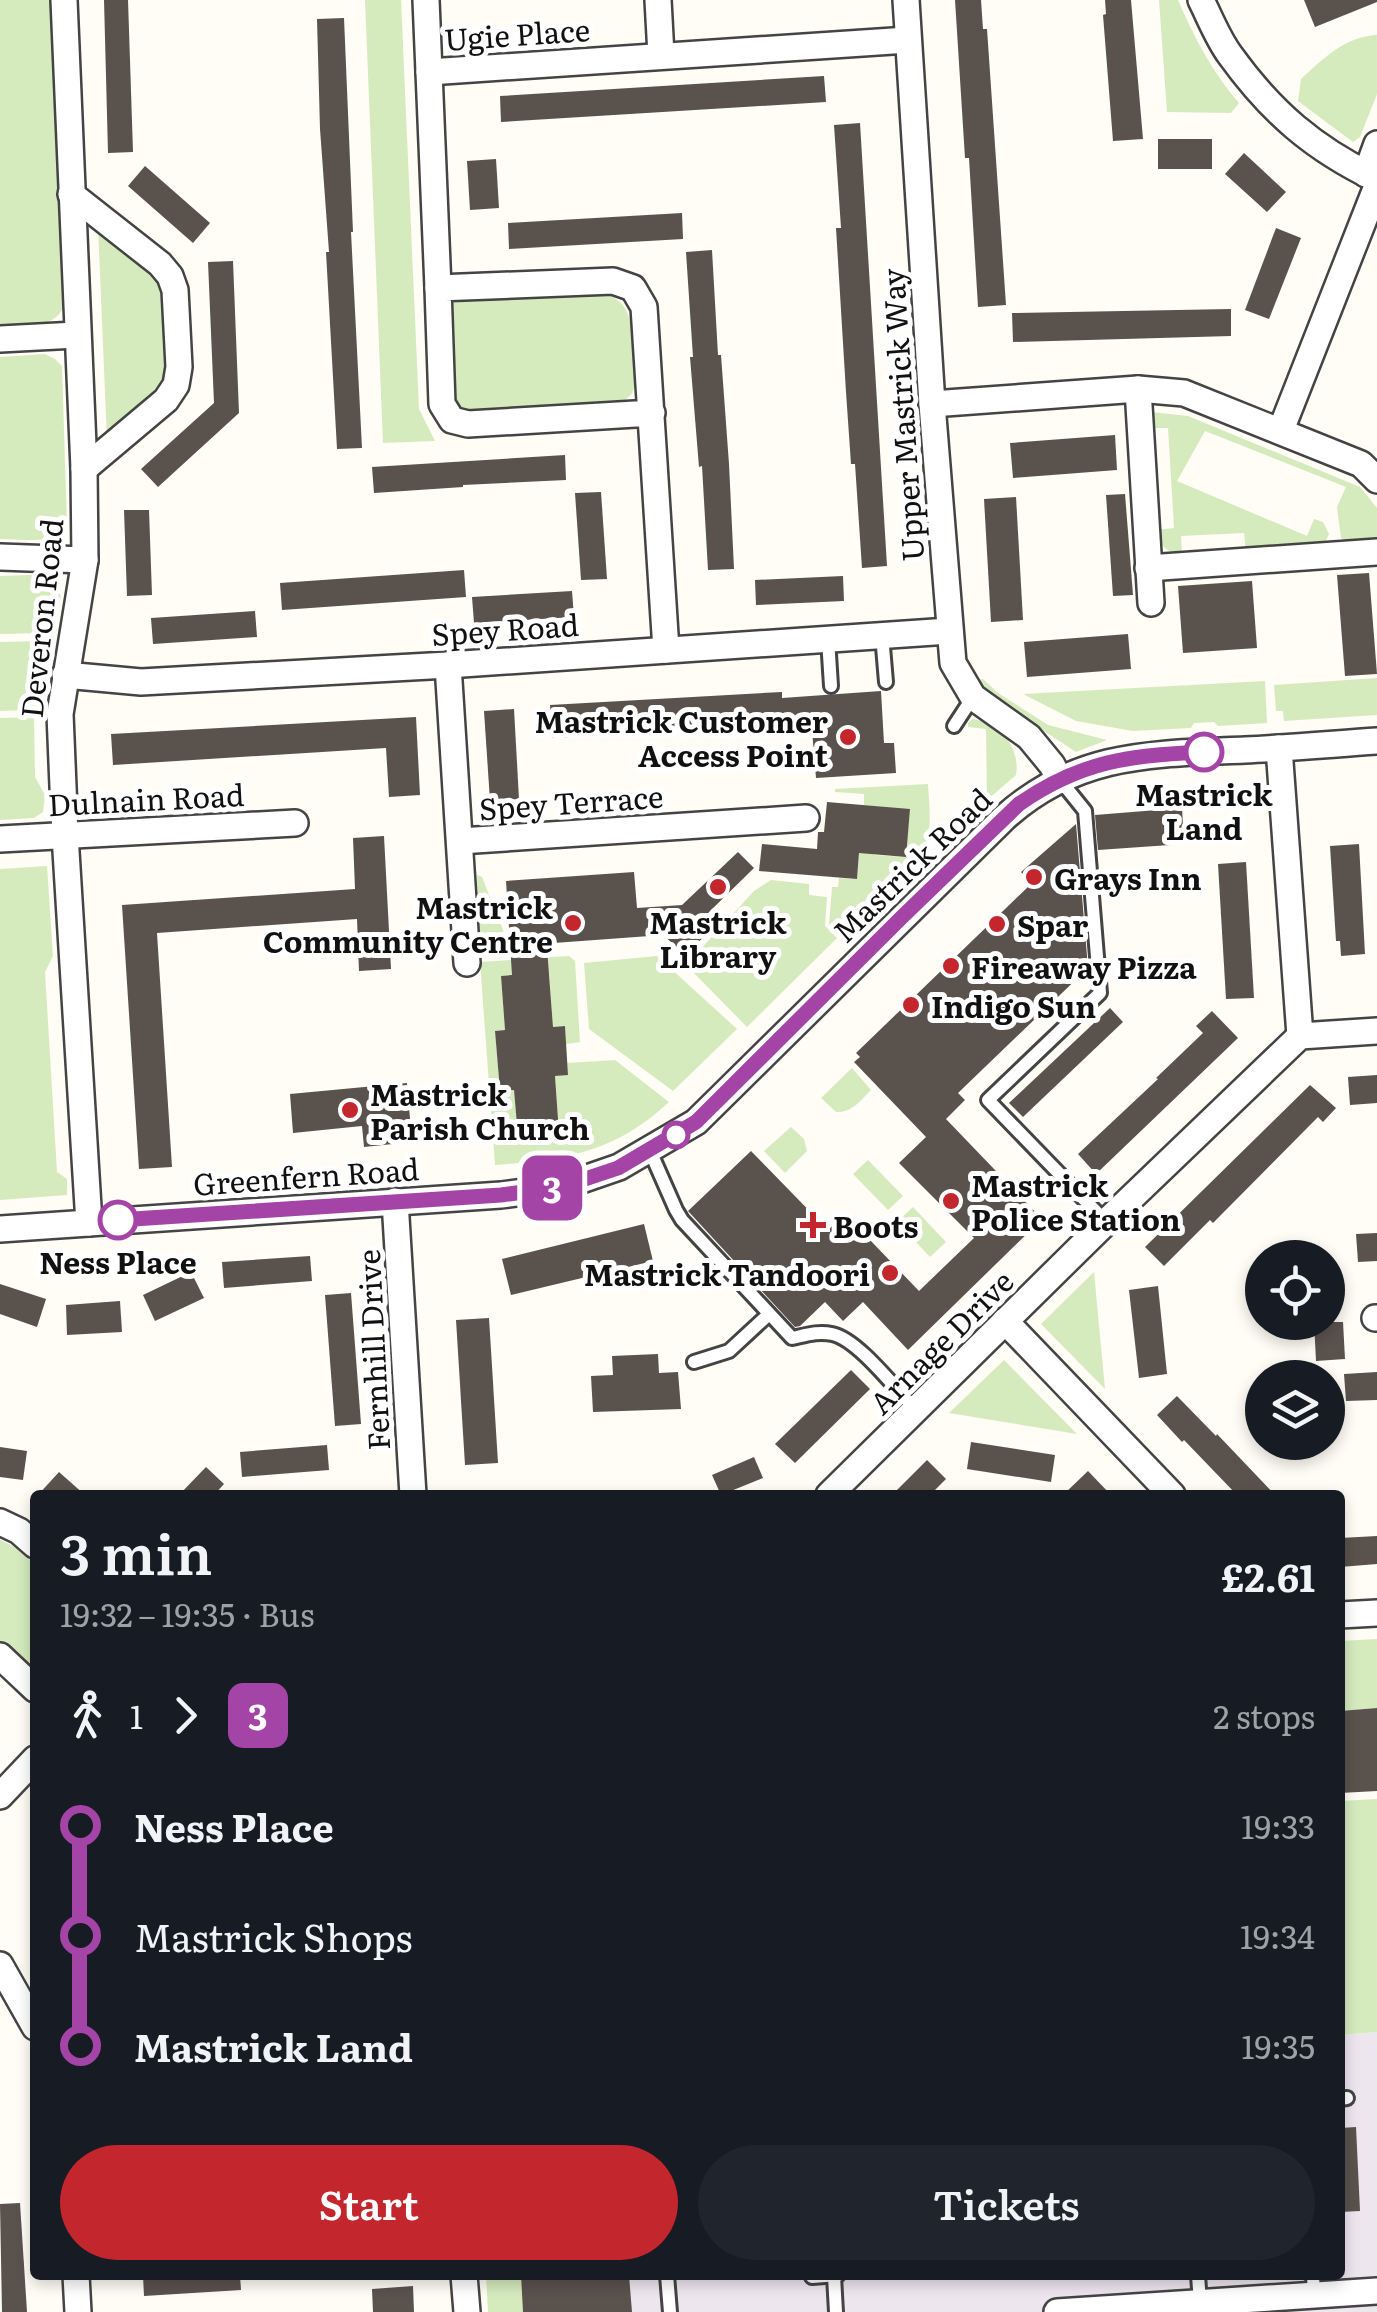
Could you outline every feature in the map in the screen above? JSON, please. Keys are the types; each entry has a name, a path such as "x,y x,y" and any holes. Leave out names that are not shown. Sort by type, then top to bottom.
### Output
{"street":[{"name":"Deveron Road","path":"64,0 85,560 60,714 64,835"},
{"path":"426,0 442,404 452,420 468,424 652,413"},
{"path":"658,0 661,55"},
{"name":"Upper Mastrick Way","path":"906,0 953,663 973,697 1030,737 1060,780"},
{"path":"1201,0 1228,52 1270,104 1305,137 1373,180"},
{"name":"Ugie Place","path":"429,72 908,40"},
{"path":"1281,430 1373,180 1377,144"},
{"path":"72,194 170,276 175,290 179,367 176,384 166,400 84,469"},
{"path":"438,288 613,281 633,288 644,307 666,650"},
{"path":"0,339 76,335"},
{"path":"932,404 1138,390 1184,393 1361,464 1377,480"},
{"path":"1138,390 1151,603"},
{"path":"1148,568 1377,552"},
{"path":"0,557 85,560"},
{"name":"Spey Road","path":"65,675 141,682 949,631"},
{"name":"Spey Terrace","path":"448,665 467,963"},
{"name":"Mastrick Road","path":"758,1063 884,934 1004,818 1040,790 1090,767 1133,756 1377,740"},
{"path":"1279,748 1300,1036 1377,1032"},
{"name":"Spey Terrace","path":"460,841 806,818"},
{"name":"Dulnain Road","path":"0,839 294,823"},
{"path":"64,835 88,1223"},
{"name":"Arnage Drive","path":"834,1490 1300,1036"},
{"name":"Greenfern Road","path":"0,1229 501,1195 561,1187 618,1168 650,1151 696,1122 758,1063"},
{"name":"Fernhill Drive","path":"395,1201 413,1490"},
{"path":"1005,1321 1167,1490"},
{"path":"0,1522 30,1541"},
{"path":"1345,1615 1377,1613"},
{"path":"0,1656 30,1683"},
{"path":"0,1796 30,1763"},
{"path":"0,1964 30,2018"},
{"path":"76,2280 78,2312"},
{"path":"464,2280 467,2312"},
{"path":"1056,2312 1200,2302 1314,2285 1377,2291"}],"lane":[{"path":"882,636 886,682"},
{"path":"828,639 831,686"},
{"path":"954,726 973,697"},
{"path":"1060,780 1085,811 1100,993 988,1100 1106,1222"},
{"path":"650,1151 682,1220 792,1338 815,1332 836,1335 856,1346 917,1410"},
{"path":"694,1362 729,1351 770,1314"},
{"path":"667,2280 670,2312"},
{"path":"836,2312 837,2280"},
{"path":"1198,2280 1200,2302"}],"shaded area":[{"path":"1377,2032 1377,2312 523,2312 521,2280 1345,2280 1345,2035"}],"green space":[{"path":"0,0 54,0 66,301 55,318 30,326 0,327"},
{"path":"365,0 401,0 419,409 435,441 383,443"},
{"path":"1159,0 1178,0 1204,54 1239,103 1231,113 1167,112"},
{"path":"1377,35 1377,94 1360,137 1353,142 1298,101 1301,79 1345,44"},
{"path":"98,225 165,279 169,370 166,383 107,441"},
{"path":"607,294 624,307 631,326 635,377 632,393 626,399 619,404 471,412 458,408 451,395 447,317 451,303"},
{"path":"45,354 62,366 67,525 46,539 0,539 0,357"},
{"path":"1151,412 1188,416 1360,487 1377,508 1377,543 1350,544 1341,538 1337,507 1346,487 1205,431 1177,481 1307,536 1314,519 1323,522 1329,534 1323,547 1246,553 1244,533 1181,536 1182,556 1172,552 1162,544 1155,530 1174,528 1168,428 1149,428"},
{"path":"30,575 51,580 61,598 53,602 46,633 0,634 0,576"},
{"path":"44,641 35,710 0,711 0,642"},
{"path":"1377,678 1377,715 1284,721 1283,711 1276,711 1274,685"},
{"path":"983,679 1048,725 1107,740 1076,752 989,695 976,680"},
{"path":"1265,681 1267,723 1194,723 1191,728 1133,731 1076,721 1023,694"},
{"path":"34,717 35,777 45,795 43,812 34,818 0,820 0,718"},
{"path":"972,719 991,725 1006,738 1017,765 1016,775 987,800 986,729 968,727"},
{"path":"928,784 929,827 921,854 889,892 840,935 829,924 832,887 838,887 839,878 857,879 861,831 876,833 874,855 905,857 910,810 864,805 864,794 835,789"},
{"path":"47,866 53,956 45,972 57,1172 67,1179 67,1195 0,1200 0,869"},
{"path":"477,875 482,877 503,930 504,950 480,952"},
{"path":"771,880 809,884 809,895 827,897 825,926 837,938 747,1027 686,965 754,891"},
{"path":"569,956 575,961 580,1042 566,1044 565,1026 553,1027 549,972 501,976 505,1030 495,1031 500,1090 514,1090 518,1136 559,1133 555,1076 568,1074 567,1063 615,1060 669,1102 629,1133 609,1143 567,1156 495,1165 480,962"},
{"path":"657,956 737,1029 673,1091 589,1029 584,963"},
{"path":"852,1068 871,1090 851,1108 836,1112 821,1098"},
{"path":"791,1127 804,1139 807,1151 785,1173 764,1151"},
{"path":"868,1160 903,1196 888,1210 853,1174"},
{"path":"913,1207 946,1242 930,1257 897,1222"},
{"path":"1094,1272 1105,1389 1041,1324"},
{"path":"1004,1360 1077,1434 949,1413"},
{"path":"0,1540 30,1560 30,1668 0,1641"},
{"path":"1377,1639 1377,1708 1345,1711 1345,1641"},
{"path":"1377,1799 1377,2032 1345,2035 1345,1801"},
{"path":"486,2280 521,2280 523,2312 488,2312"}],"building":[{"path":"104,0 128,0 133,152 108,153"},
{"path":"955,0 981,0 983,29 987,29 1006,305 978,307"},
{"path":"1105,0 1131,0 1143,139 1113,141"},
{"path":"1304,0 1377,0 1377,2 1315,27"},
{"path":"344,18 362,448 337,449 317,19"},
{"path":"824,76 826,102 501,122 500,96"},
{"path":"860,123 887,566 862,568 846,392 834,125"},
{"path":"1158,139 1212,139 1212,169 1158,169"},
{"path":"1244,153 1286,192 1267,212 1225,174"},
{"path":"496,159 499,208 470,210 467,161"},
{"path":"145,166 210,223 193,243 128,186"},
{"path":"682,213 683,239 509,249 508,223"},
{"path":"1276,228 1301,238 1269,319 1245,310"},
{"path":"712,250 734,569 708,570 690,357 686,252"},
{"path":"233,261 239,413 158,487 141,469 214,403 208,262"},
{"path":"1231,309 1231,336 1013,342 1012,313"},
{"path":"1115,435 1117,470 1013,478 1010,443"},
{"path":"565,455 566,480 374,493 372,467"},
{"path":"601,492 607,579 581,580 575,493"},
{"path":"1125,494 1133,595 1113,596 1106,495"},
{"path":"1016,497 1023,620 991,622 984,499"},
{"path":"124,510 149,510 152,595 127,596"},
{"path":"464,570 466,597 282,610 280,583"},
{"path":"1369,573 1377,674 1345,676 1337,575"},
{"path":"843,576 844,601 756,605 755,580"},
{"path":"1252,581 1257,648 1183,653 1178,586"},
{"path":"572,591 574,617 474,623 472,597"},
{"path":"255,611 257,637 153,644 151,618"},
{"path":"1128,634 1131,669 1027,677 1024,642"},
{"path":"881,691 884,743 894,743 896,773 816,778 812,730 788,731 788,725 552,738 550,705 782,692 782,698"},
{"path":"514,709 519,799 490,801 484,711"},
{"path":"416,717 420,795 389,797 386,748 113,765 111,734"},
{"path":"827,802 910,809 906,857 859,853 857,879 759,871 762,844 817,849 818,832 824,832"},
{"path":"1182,808 1184,844 1098,850 1095,815"},
{"path":"1076,824 1088,968 958,1093 965,1100 946,1119 1042,1219 908,1350 863,1302 843,1321 825,1302 795,1327 688,1211 751,1151 828,1230 845,1214 919,1291 974,1238 899,1163 926,1137 854,1062 860,1057 856,1053 1031,884 1021,872"},
{"path":"384,836 391,969 359,971 357,919 157,933 172,1167 139,1169 122,905 355,889 353,838"},
{"path":"1359,844 1365,954 1341,956 1340,941 1336,941 1330,846"},
{"path":"738,852 754,868 707,914 716,924 686,955 663,935 554,943 555,948 547,948 553,1027 565,1026 568,1075 555,1076 559,1133 518,1137 514,1090 500,1091 495,1031 505,1030 501,976 512,975 506,881 634,872 637,908 682,905"},
{"path":"1246,862 1254,998 1226,999 1218,864"},
{"path":"1110,1008 1123,1022 1023,1117 1009,1103"},
{"path":"1212,1011 1238,1038 1096,1174 1078,1154 1203,1033 1196,1026"},
{"path":"1377,1075 1377,1103 1350,1105 1348,1077"},
{"name":"Mastrick Parish Church","path":"407,1083 412,1142 364,1147 362,1126 293,1133 290,1094"},
{"path":"1310,1085 1336,1108 1323,1122 1318,1117 1213,1223 1210,1220 1164,1266 1145,1247"},
{"path":"644,1224 653,1261 511,1295 502,1259"},
{"path":"1377,1233 1377,1261 1358,1262 1356,1234"},
{"path":"310,1256 312,1281 224,1288 222,1262"},
{"path":"191,1272 204,1298 155,1321 143,1295"},
{"path":"0,1284 46,1299 37,1327 0,1314"},
{"path":"1158,1286 1167,1374 1139,1378 1129,1290"},
{"path":"351,1293 361,1424 335,1426 325,1295"},
{"path":"120,1301 122,1332 67,1335 66,1305"},
{"path":"489,1318 498,1463 465,1465 456,1320"},
{"path":"1315,1340 1344,1340 1345,1359 1316,1360"},
{"path":"658,1354 659,1373 678,1372 681,1409 593,1412 591,1376 613,1375 612,1356"},
{"path":"851,1370 870,1389 795,1463 775,1444"},
{"path":"1377,1372 1377,1400 1346,1401 1345,1374"},
{"path":"1177,1396 1270,1490 1232,1490 1157,1415"},
{"path":"971,1442 1055,1455 1051,1482 967,1469"},
{"path":"327,1445 329,1470 242,1477 240,1452"},
{"path":"0,1447 27,1451 23,1480 0,1477"},
{"path":"754,1457 763,1478 733,1490 719,1490 712,1475"},
{"path":"927,1460 946,1479 935,1490 897,1490"},
{"path":"206,1467 224,1484 219,1490 184,1490"},
{"path":"1088,1471 1106,1490 1068,1490"},
{"path":"59,1472 79,1490 43,1490"},
{"path":"1377,1536 1377,1564 1345,1567 1345,1538"},
{"path":"1377,1708 1377,1791 1345,1793 1345,1711"},
{"path":"1356,2127 1360,2211 1345,2212 1345,2128"},
{"path":"20,2203 27,2312 2,2312 0,2204"},
{"path":"143,2280 240,2280 241,2290 144,2296"},
{"path":"521,2280 629,2280 632,2312 523,2312"},
{"path":"413,2286 414,2312 373,2312 372,2289"}],"bus line":[{"name":"3","path":"118,1220 501,1195 561,1187 618,1168 696,1122 1019,804 1060,780 1122,758 1204,752"}],"place":[{"name":"Mastrick Customer Access Point","path":"848,737"},
{"name":"Mastrick Land","path":"1204,752"},
{"name":"Grays Inn","path":"1034,877"},
{"name":"Mastrick Library","path":"718,887"},
{"name":"Mastrick Community Centre","path":"573,923"},
{"name":"Spar","path":"997,924"},
{"name":"Fireaway Pizza","path":"951,966"},
{"name":"Indigo Sun","path":"911,1005"},
{"name":"Mastrick Parish Church","path":"350,1110"},
{"name":"Mastrick Police Station","path":"951,1201"},
{"name":"Ness Place","path":"118,1220"},
{"name":"Boots","path":"813,1225"},
{"name":"Mastrick Tandoori","path":"890,1273"}]}
